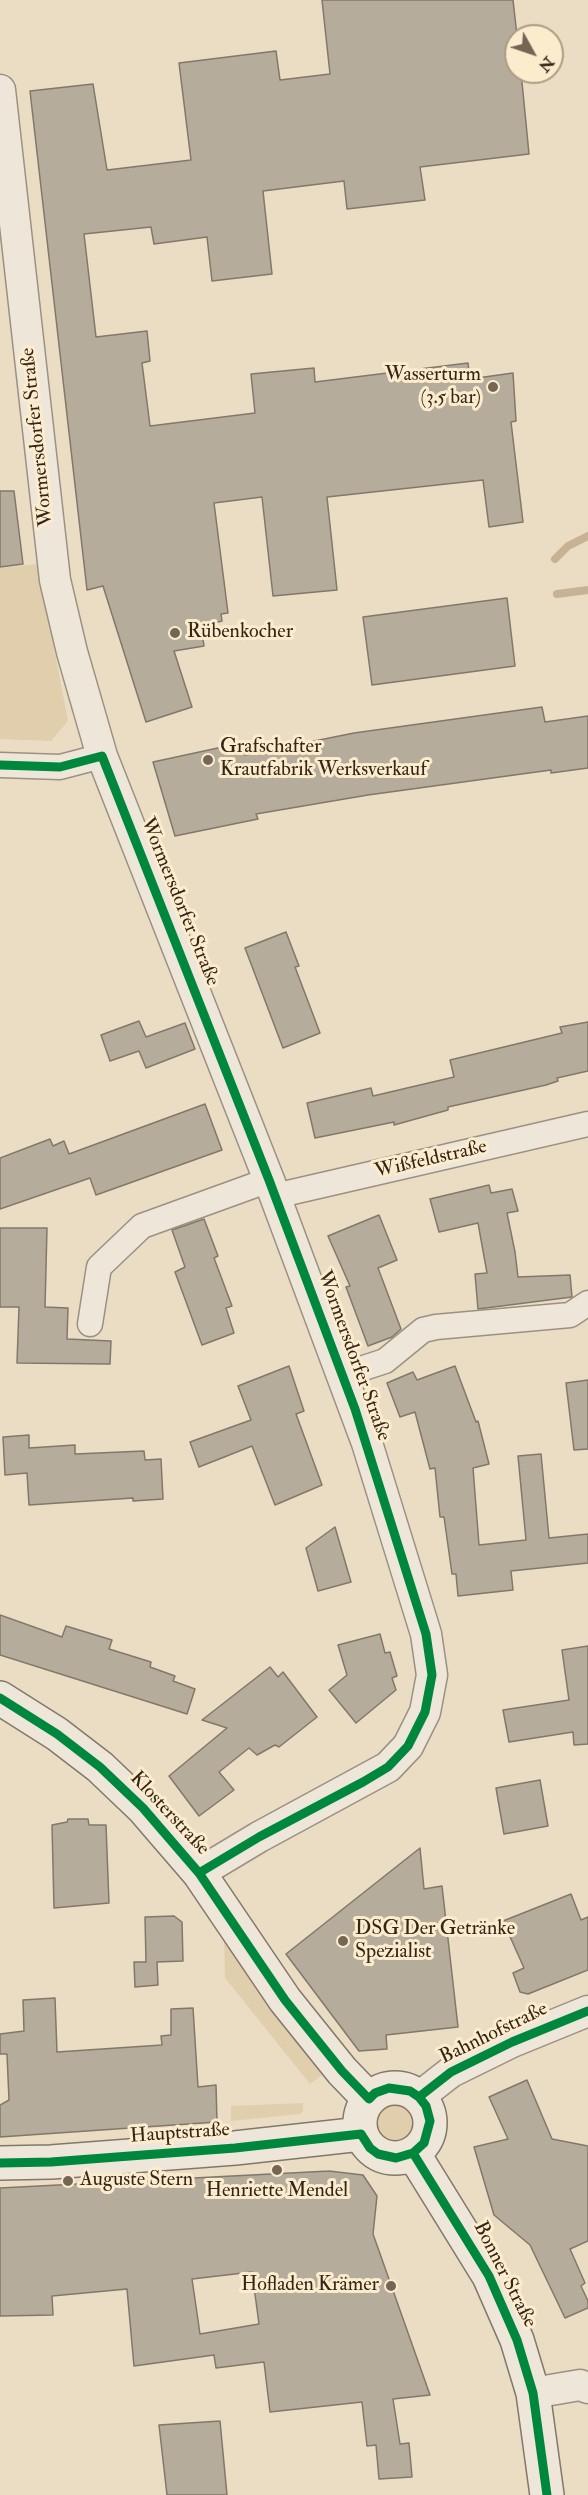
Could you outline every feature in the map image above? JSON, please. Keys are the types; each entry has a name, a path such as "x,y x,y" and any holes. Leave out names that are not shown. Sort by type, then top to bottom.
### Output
{"main road":[{"name":"Klosterstraße","path":"0,1698 57,1734 100,1767 143,1808 199,1873 285,2000 342,2071 369,2099"},
{"path":"396,2087 410,2091 419,2097 429,2113 430,2128 424,2143 413,2153 396,2158 378,2154 370,2148 361,2134 360,2115 369,2099 375,2093 396,2087"},
{"name":"Hauptstraße","path":"0,2163 51,2162 235,2148 361,2134"},
{"name":"Bonner Straße","path":"413,2153 489,2276 517,2340 534,2393 547,2495"}],"street":[{"name":"Wormersdorfer Straße","path":"0,90 9,249 55,580 72,652 102,756 272,1188 368,1443 426,1634 432,1675 425,1712 408,1746 388,1767 259,1836 199,1873"},
{"path":"0,765 60,767 102,756"},
{"name":"Wißfeldstraße","path":"272,1188 588,1124"},
{"path":"90,1324 99,1267 142,1226 272,1188"},
{"name":"Wormersdorfer Straße","path":"342,1375 385,1361 423,1330 463,1324 570,1315 588,1303"},
{"name":"Bahnhofstraße","path":"419,2097 451,2072 512,2042 588,2011"},
{"path":"534,2393 580,2385 588,2388"}],"shaded area":[{"path":"38,564 68,721 51,741 0,739 0,568"},
{"path":"224,1939 322,2075 310,2084 225,1978"},
{"path":"396,2102 410,2108 416,2122 410,2136 396,2142 382,2136 376,2122 382,2108"},
{"path":"303,2103 303,2111 300,2114 231,2121 231,2106"}],"building":[{"path":"322,0 513,0 516,24 504,24 504,84 522,84 529,154 420,167 425,200 347,209 344,181 263,191 272,274 212,281 207,237 154,244 151,227 84,234 96,337 147,331 150,361 142,363 150,426 255,413 251,374 314,368 315,382 468,363 470,379 513,373 516,421 511,422 523,522 489,527 483,480 327,497 337,590 273,596 262,497 214,503 228,613 221,614 222,621 201,626 204,646 174,651 192,707 146,722 103,586 87,590 30,91 93,84 107,170 191,160 179,63 276,51 280,80 330,74"},
{"path":"0,491 14,491 23,564 0,567"},
{"path":"507,598 515,666 372,685 363,617"},
{"path":"542,707 545,722 588,716 588,768 551,773 551,770 368,795 256,814 258,819 175,836 153,762 241,743 245,755 354,733"},
{"path":"286,932 299,966 295,967 320,1033 283,1048 245,948"},
{"path":"139,1021 146,1037 185,1023 195,1049 146,1068 139,1051 110,1061 101,1035"},
{"path":"588,1022 588,1071 557,1078 558,1081 546,1085 448,1107 448,1110 394,1125 394,1122 315,1138 307,1103 371,1088 373,1096 454,1077 450,1060 562,1033 560,1027"},
{"path":"205,1104 222,1150 96,1195 90,1178 0,1209 0,1158 50,1139 53,1146 64,1141 69,1154"},
{"path":"489,1185 491,1193 512,1189 518,1211 507,1213 518,1277 570,1275 572,1297 478,1309 475,1274 487,1273 478,1223 439,1232 430,1199"},
{"path":"379,1215 397,1260 378,1268 401,1329 392,1337 368,1346 346,1287 350,1286 328,1236"},
{"path":"204,1219 218,1256 214,1258 232,1306 226,1308 234,1333 202,1345 175,1272 185,1267 172,1230"},
{"path":"0,1228 47,1228 45,1307 68,1308 67,1339 111,1341 110,1364 17,1363 19,1307 0,1307"},
{"path":"289,1366 304,1411 296,1414 322,1485 275,1505 252,1446 199,1467 190,1442 251,1420 238,1386"},
{"path":"455,1366 476,1422 478,1421 489,1464 473,1468 479,1545 526,1540 518,1456 541,1454 549,1538 588,1534 588,1563 511,1571 513,1590 458,1596 456,1574 452,1574 444,1517 440,1517 435,1468 430,1469 415,1412 400,1417 387,1383 413,1372 417,1380"},
{"path":"588,1380 588,1449 574,1450 566,1383"},
{"path":"29,1435 29,1448 75,1445 75,1454 144,1451 145,1460 161,1459 163,1499 133,1501 133,1498 29,1505 27,1473 5,1475 3,1437"},
{"path":"335,1527 351,1582 318,1591 306,1548"},
{"path":"0,1615 62,1637 66,1626 112,1640 109,1649 151,1662 150,1667 175,1676 173,1681 195,1689 187,1714 0,1655"},
{"path":"380,1634 385,1653 390,1652 397,1676 392,1678 396,1690 356,1723 329,1690 347,1675 338,1645"},
{"path":"588,1646 588,1744 574,1745 573,1732 509,1742 503,1710 569,1700 562,1650"},
{"path":"270,1667 278,1677 283,1672 317,1717 279,1747 275,1745 257,1755 249,1748 219,1772 234,1790 199,1816 169,1776 227,1728 202,1720"},
{"path":"540,1780 548,1826 504,1834 496,1788"},
{"path":"68,1819 88,1819 89,1825 106,1825 109,1903 54,1908 52,1825 67,1822"},
{"path":"420,1848 424,1889 442,1886 458,2027 386,2035 387,2049 359,2051 286,1954"},
{"path":"571,1894 581,1920 588,1917 588,1970 528,1994 520,1992 513,1973 524,1968 503,1921"},
{"path":"174,1916 182,1922 183,1961 157,1962 158,1985 135,1987 134,1962 146,1962 145,1917"},
{"path":"55,1998 57,2052 162,2045 161,2036 171,2035 171,2009 193,2008 198,2087 216,2085 217,2122 0,2137 0,2105 9,2100 7,2054 0,2054 0,2034 24,2031 23,2000"},
{"path":"527,2080 552,2139 588,2146 588,2241 570,2249 585,2283 581,2286 588,2301 588,2308 565,2318 530,2245 494,2215 474,2147 508,2139 489,2097"},
{"path":"329,2171 363,2175 377,2196 373,2234 430,2395 393,2399 400,2444 409,2443 412,2477 379,2479 376,2445 367,2446 362,2402 270,2412 264,2362 216,2368 214,2355 134,2366 127,2289 52,2296 53,2315 0,2316 0,2188","holes":["252,2272 259,2324 200,2334 192,2279"]},
{"path":"220,2421 227,2495 167,2495 159,2425"}],"waterway":[{"path":"555,559 568,546 588,536"},
{"path":"557,594 588,590"}],"cycle path":[{"path":"0,765 60,767 102,756 269,1180 355,1409 426,1634 432,1675 425,1712 408,1746 388,1767 259,1837 199,1873"},
{"path":"0,1698 57,1734 100,1767 143,1808 199,1873 285,2000 342,2071 369,2099 375,2093 389,2088 410,2091 426,2106 430,2121 424,2143 413,2153 396,2158 378,2154 370,2148 361,2134 235,2148 51,2162 0,2163"},
{"path":"419,2097 451,2072 512,2042 588,2011"},
{"path":"413,2153 489,2276 517,2340 533,2393 547,2495"}],"place":[{"name":"Wasserturm (3.5 bar)","path":"493,387"},
{"name":"Rübenkocher","path":"175,633"},
{"name":"Grafschafter Krautfabrik Werksverkauf","path":"208,760"},
{"name":"DSG Der Getränke Spezialist","path":"343,1941"},
{"name":"Henriette Mendel","path":"277,2170"},
{"name":"Auguste Stern","path":"68,2181"},
{"name":"Hofladen Krämer","path":"391,2286"}]}
